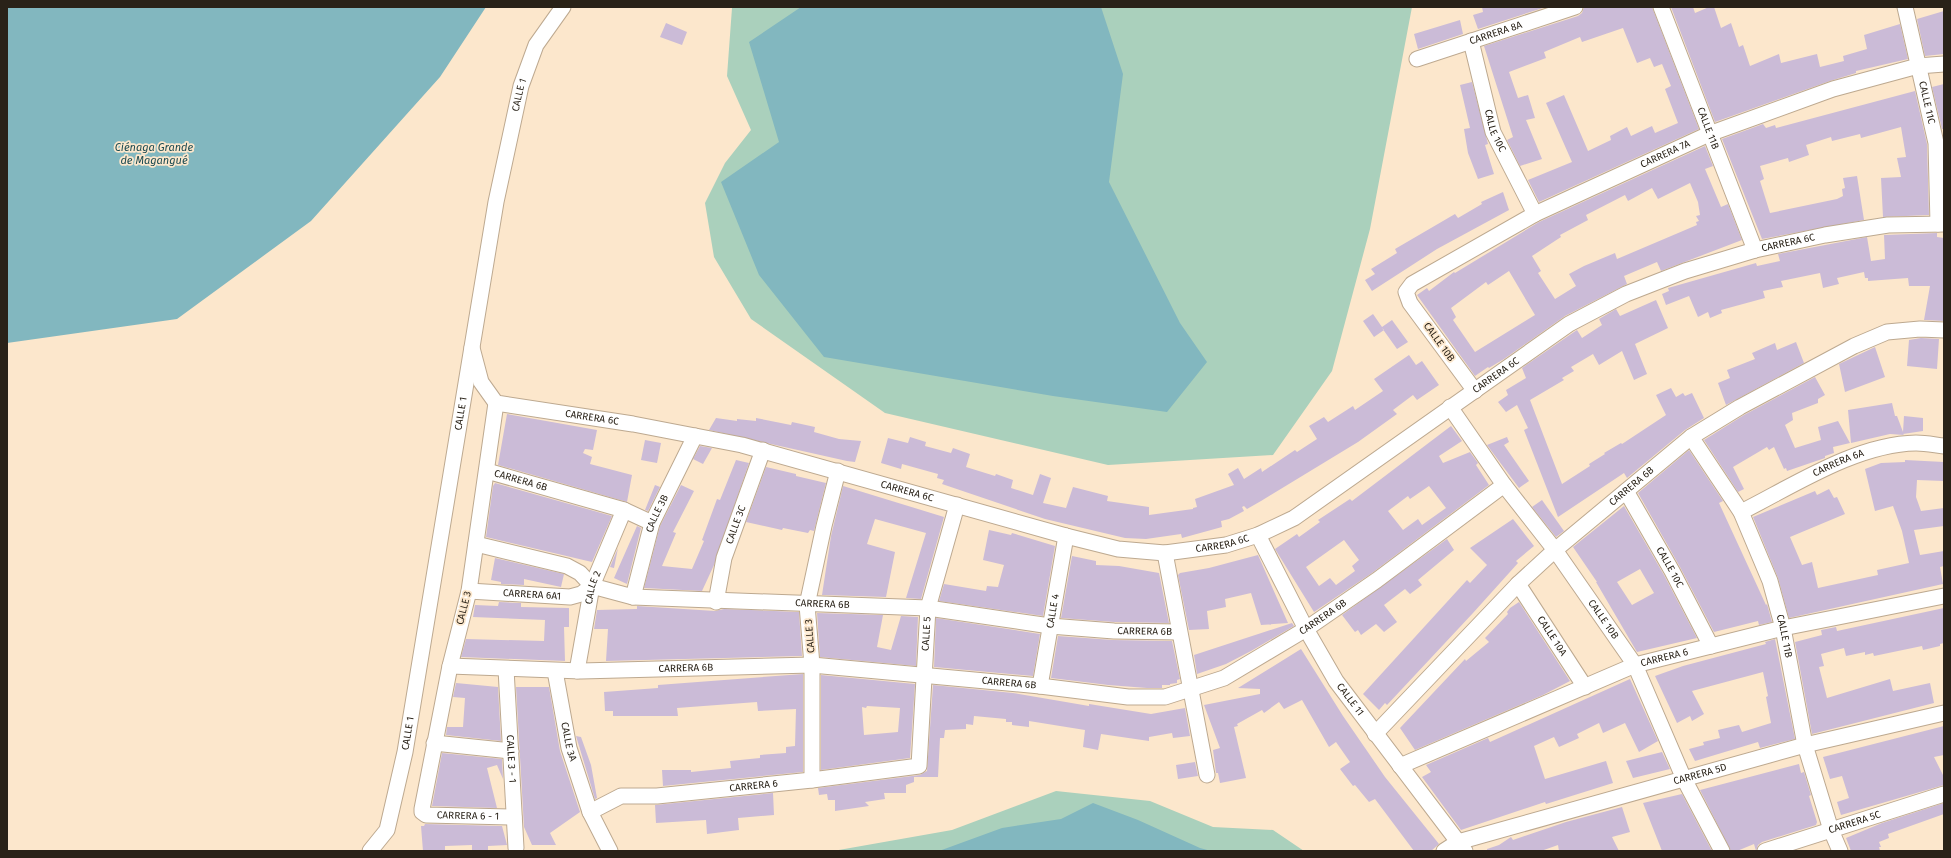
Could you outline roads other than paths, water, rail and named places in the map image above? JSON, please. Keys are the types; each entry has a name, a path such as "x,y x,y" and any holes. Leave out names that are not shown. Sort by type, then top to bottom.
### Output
{"street":[{"name":"CALLE 1","path":"384,851 387,830 405,752 496,202 521,86 536,44 563,7"},
{"name":"CARRERA 8A","path":"1417,59 1575,7"},
{"name":"CALLE 11B","path":"1661,7 1755,250"},
{"name":"CALLE 11C","path":"1905,7 1918,66 1940,143 1941,224"},
{"name":"CALLE 10C","path":"1471,41 1493,132 1535,214"},
{"name":"CARRERA 7A","path":"1406,292 1412,284 1535,214 1709,134 1833,89 1918,66 1944,64"},
{"name":"CARRERA 6C","path":"496,403 633,424 763,450 1066,536 1118,549 1165,553 1226,545 1258,535 1294,518 1569,324 1626,294 1685,271 1755,250 1825,235 1888,225 1941,224"},
{"name":"CALLE 10B","path":"1406,292 1410,303 1475,391"},
{"name":"CARRERA 6B","path":"1375,734 1518,584 1555,550 1691,437 1740,407 1854,346 1887,332 1920,329 1944,330"},
{"path":"472,348 481,382 496,403"},
{"name":"CALLE 3","path":"422,812 434,743 450,666 469,591 496,403"},
{"name":"CALLE 10B","path":"1450,407 1504,485 1555,550 1635,665 1684,779 1722,851"},
{"name":"CALLE 3B","path":"633,598 652,523 695,436"},
{"name":"CALLE 11B","path":"1691,437 1741,512 1770,581 1783,628 1805,745 1831,830 1840,851"},
{"name":"CARRERA 6A","path":"1741,512 1839,462 1881,448 1916,443 1944,446"},
{"name":"CALLE 3C","path":"716,602 724,558 763,450"},
{"name":"CARRERA 6B","path":"487,471 624,510 652,523"},
{"name":"CALLE 3","path":"812,780 812,665 808,605 838,471"},
{"name":"CARRERA 6B","path":"450,666 577,671 812,665 1040,686 1128,697 1165,697 1191,690 1224,678 1306,629 1378,580 1504,485"},
{"name":"CALLE 10C","path":"1626,491 1672,571 1711,646"},
{"name":"CALLE 5","path":"919,766 926,675 928,608 957,505"},
{"name":"CALLE 2","path":"577,671 592,586 624,510"},
{"name":"CALLE 11","path":"1258,535 1306,629 1336,681 1461,846"},
{"name":"CALLE 4","path":"1040,686 1066,536"},
{"path":"476,544 567,566 580,572 592,586"},
{"path":"1165,553 1207,775"},
{"name":"CALLE 10A","path":"1518,584 1585,687"},
{"name":"CARRERA 6B","path":"592,586 633,598 928,608 1050,626 1114,631 1179,632"},
{"name":"CARRERA 6A1","path":"469,591 570,597 581,594 592,586"},
{"name":"CARRERA 6","path":"1400,766 1635,665 1783,628 1944,596"},
{"name":"CALLE 3 - 1","path":"506,669 516,848"},
{"name":"CALLE 3A","path":"555,670 569,748 590,812"},
{"name":"CARRERA 5D","path":"1444,851 1684,779 1805,745 1944,713"},
{"path":"434,743 511,751"},
{"name":"CARRERA 6","path":"590,812 621,796 658,796 812,780 919,766"},
{"name":"CARRERA 5C","path":"1765,851 1944,794"},
{"name":"CARRERA 6 - 1","path":"422,812 426,815 514,817"},
{"path":"590,812 610,851"},
{"name":"CALLE 1","path":"370,851 387,830"}],"water":[{"name":"Ciénaga Grande de Magangué","path":"7,7 486,7 440,77 311,221 177,319 7,343"},
{"path":"801,7 1101,7 1123,74 1109,182 1180,323 1207,362 1167,412 1053,396 824,357 759,275 721,182 779,142 749,42"},
{"path":"1093,803 1138,820 1200,848 1211,851 939,851 1002,828 1061,819"}]}
